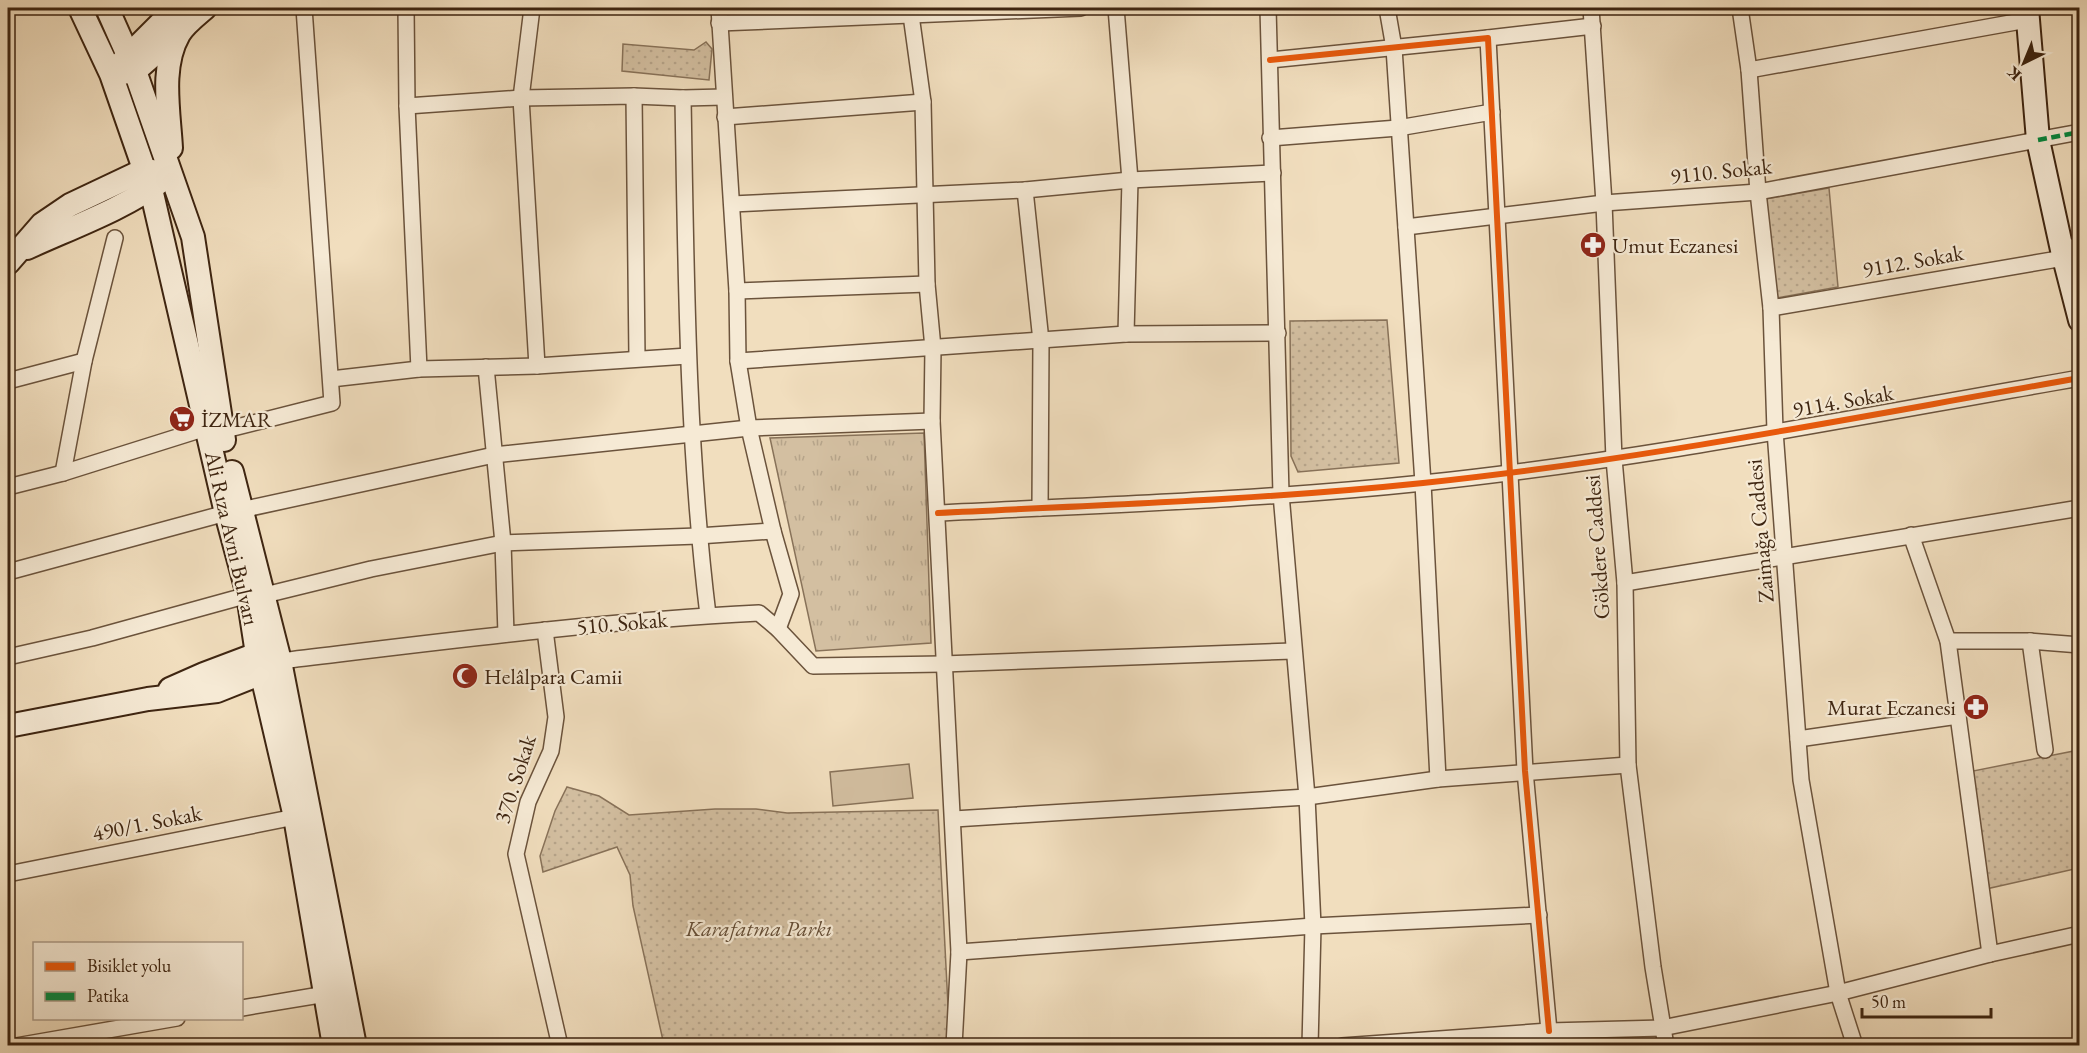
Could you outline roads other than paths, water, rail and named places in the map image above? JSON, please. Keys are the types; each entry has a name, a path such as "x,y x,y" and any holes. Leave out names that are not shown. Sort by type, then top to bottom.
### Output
{"main road":[{"name":"Ali Rıza Avni Bulvarı","path":"80,8 111,74 148,180 256,595 266,663 270,712 296,817 334,1046"},
{"name":"Ali Rıza Avni Bulvarı","path":"106,8 132,63 193,237 214,429"},
{"path":"132,63 176,8"},
{"path":"111,74 180,31 205,8"},
{"path":"2027,14 2037,140 2068,251 2079,320"},
{"path":"14,257 42,224 70,205 172,173 167,81 170,53 180,31"},
{"name":"Ali Rıza Avni Bulvarı","path":"266,663 354,1046"},
{"name":"510. Sokak","path":"8,726 148,699 217,691 266,663"},
{"name":"510. Sokak","path":"148,699 204,674 266,663"},
{"path":"217,691 240,693 253,698 270,712"}],"street":[{"path":"8,487 214,429 332,404 304,8"},
{"path":"406,8 407,106 419,369"},
{"path":"532,8 521,98 537,366"},
{"path":"778,629 791,594 773,531 749,428 738,361 737,291 719,15 1081,8"},
{"path":"1116,8 1130,180 1126,334"},
{"path":"1268,8 1281,495 1307,796 1313,926 1310,1046"},
{"path":"1388,8 1394,48 1423,483 1438,779"},
{"name":"Gökdere Caddesi","path":"1591,8 1604,203 1614,459 1625,583 1628,765 1666,1046"},
{"name":"Zaimağa Caddesi","path":"1740,8 1749,70 1758,192 1771,308 1775,431 1801,780 1838,993 1855,1046"},
{"path":"910,12 923,102 927,284 933,348 932,421 938,513 943,664 954,819 959,952 954,1046"},
{"path":"1749,70 2027,14"},
{"path":"1270,60 1593,26"},
{"path":"1488,38 1525,771 1549,1031"},
{"path":"634,96 637,358"},
{"path":"407,106 521,98 724,97"},
{"path":"683,99 688,356 698,536 708,615"},
{"path":"725,117 923,102"},
{"path":"1270,138 1398,128 1492,112"},
{"name":"9110. Sokak","path":"1406,227 1604,203 1758,192 2079,132"},
{"path":"732,204 1025,190 1130,180 1273,173"},
{"path":"1025,190 1041,341 1040,508"},
{"path":"63,472 84,361 115,238"},
{"name":"9112. Sokak","path":"1771,308 2068,251"},
{"path":"737,291 927,284"},
{"path":"738,361 1126,334 1278,333"},
{"path":"331,379 419,369 537,366 688,356"},
{"path":"8,381 84,361"},
{"path":"486,367 503,543 506,634"},
{"name":"9114. Sokak","path":"938,513 1281,495 1423,483 1614,459 2079,378"},
{"path":"8,572 234,512 494,455 749,428 932,421"},
{"path":"1625,583 2079,508"},
{"path":"8,657 92,638 256,595 503,543 773,531"},
{"path":"1911,535 1948,641 1990,954"},
{"name":"510. Sokak","path":"266,663 545,630 708,615 759,613 778,629 813,666 943,664 1293,651"},
{"name":"370. Sokak","path":"545,630 556,717 551,751 528,802 516,854 560,1046"},
{"path":"1948,641 2030,641 2079,645"},
{"path":"2030,641 2045,750"},
{"path":"1798,738 1958,716"},
{"path":"954,819 1307,796 1438,779 1628,765"},
{"name":"490/1. Sokak","path":"8,874 296,817"},
{"path":"959,952 1313,926 1539,915"},
{"path":"1342,1046 1549,1031 1662,1028 1838,993 2079,934"},
{"path":"243,1008 326,994"},
{"path":"16,1046 166,1020"}],"place":[{"name":"Umut Eczanesi","path":"1593,245"},
{"name":"İZMAR","path":"182,419"},
{"name":"Helâlpara Camii","path":"465,676"},
{"name":"Murat Eczanesi","path":"1976,707"}],"park label":[{"name":"Karafatma Parkı","path":"759,928"}]}
